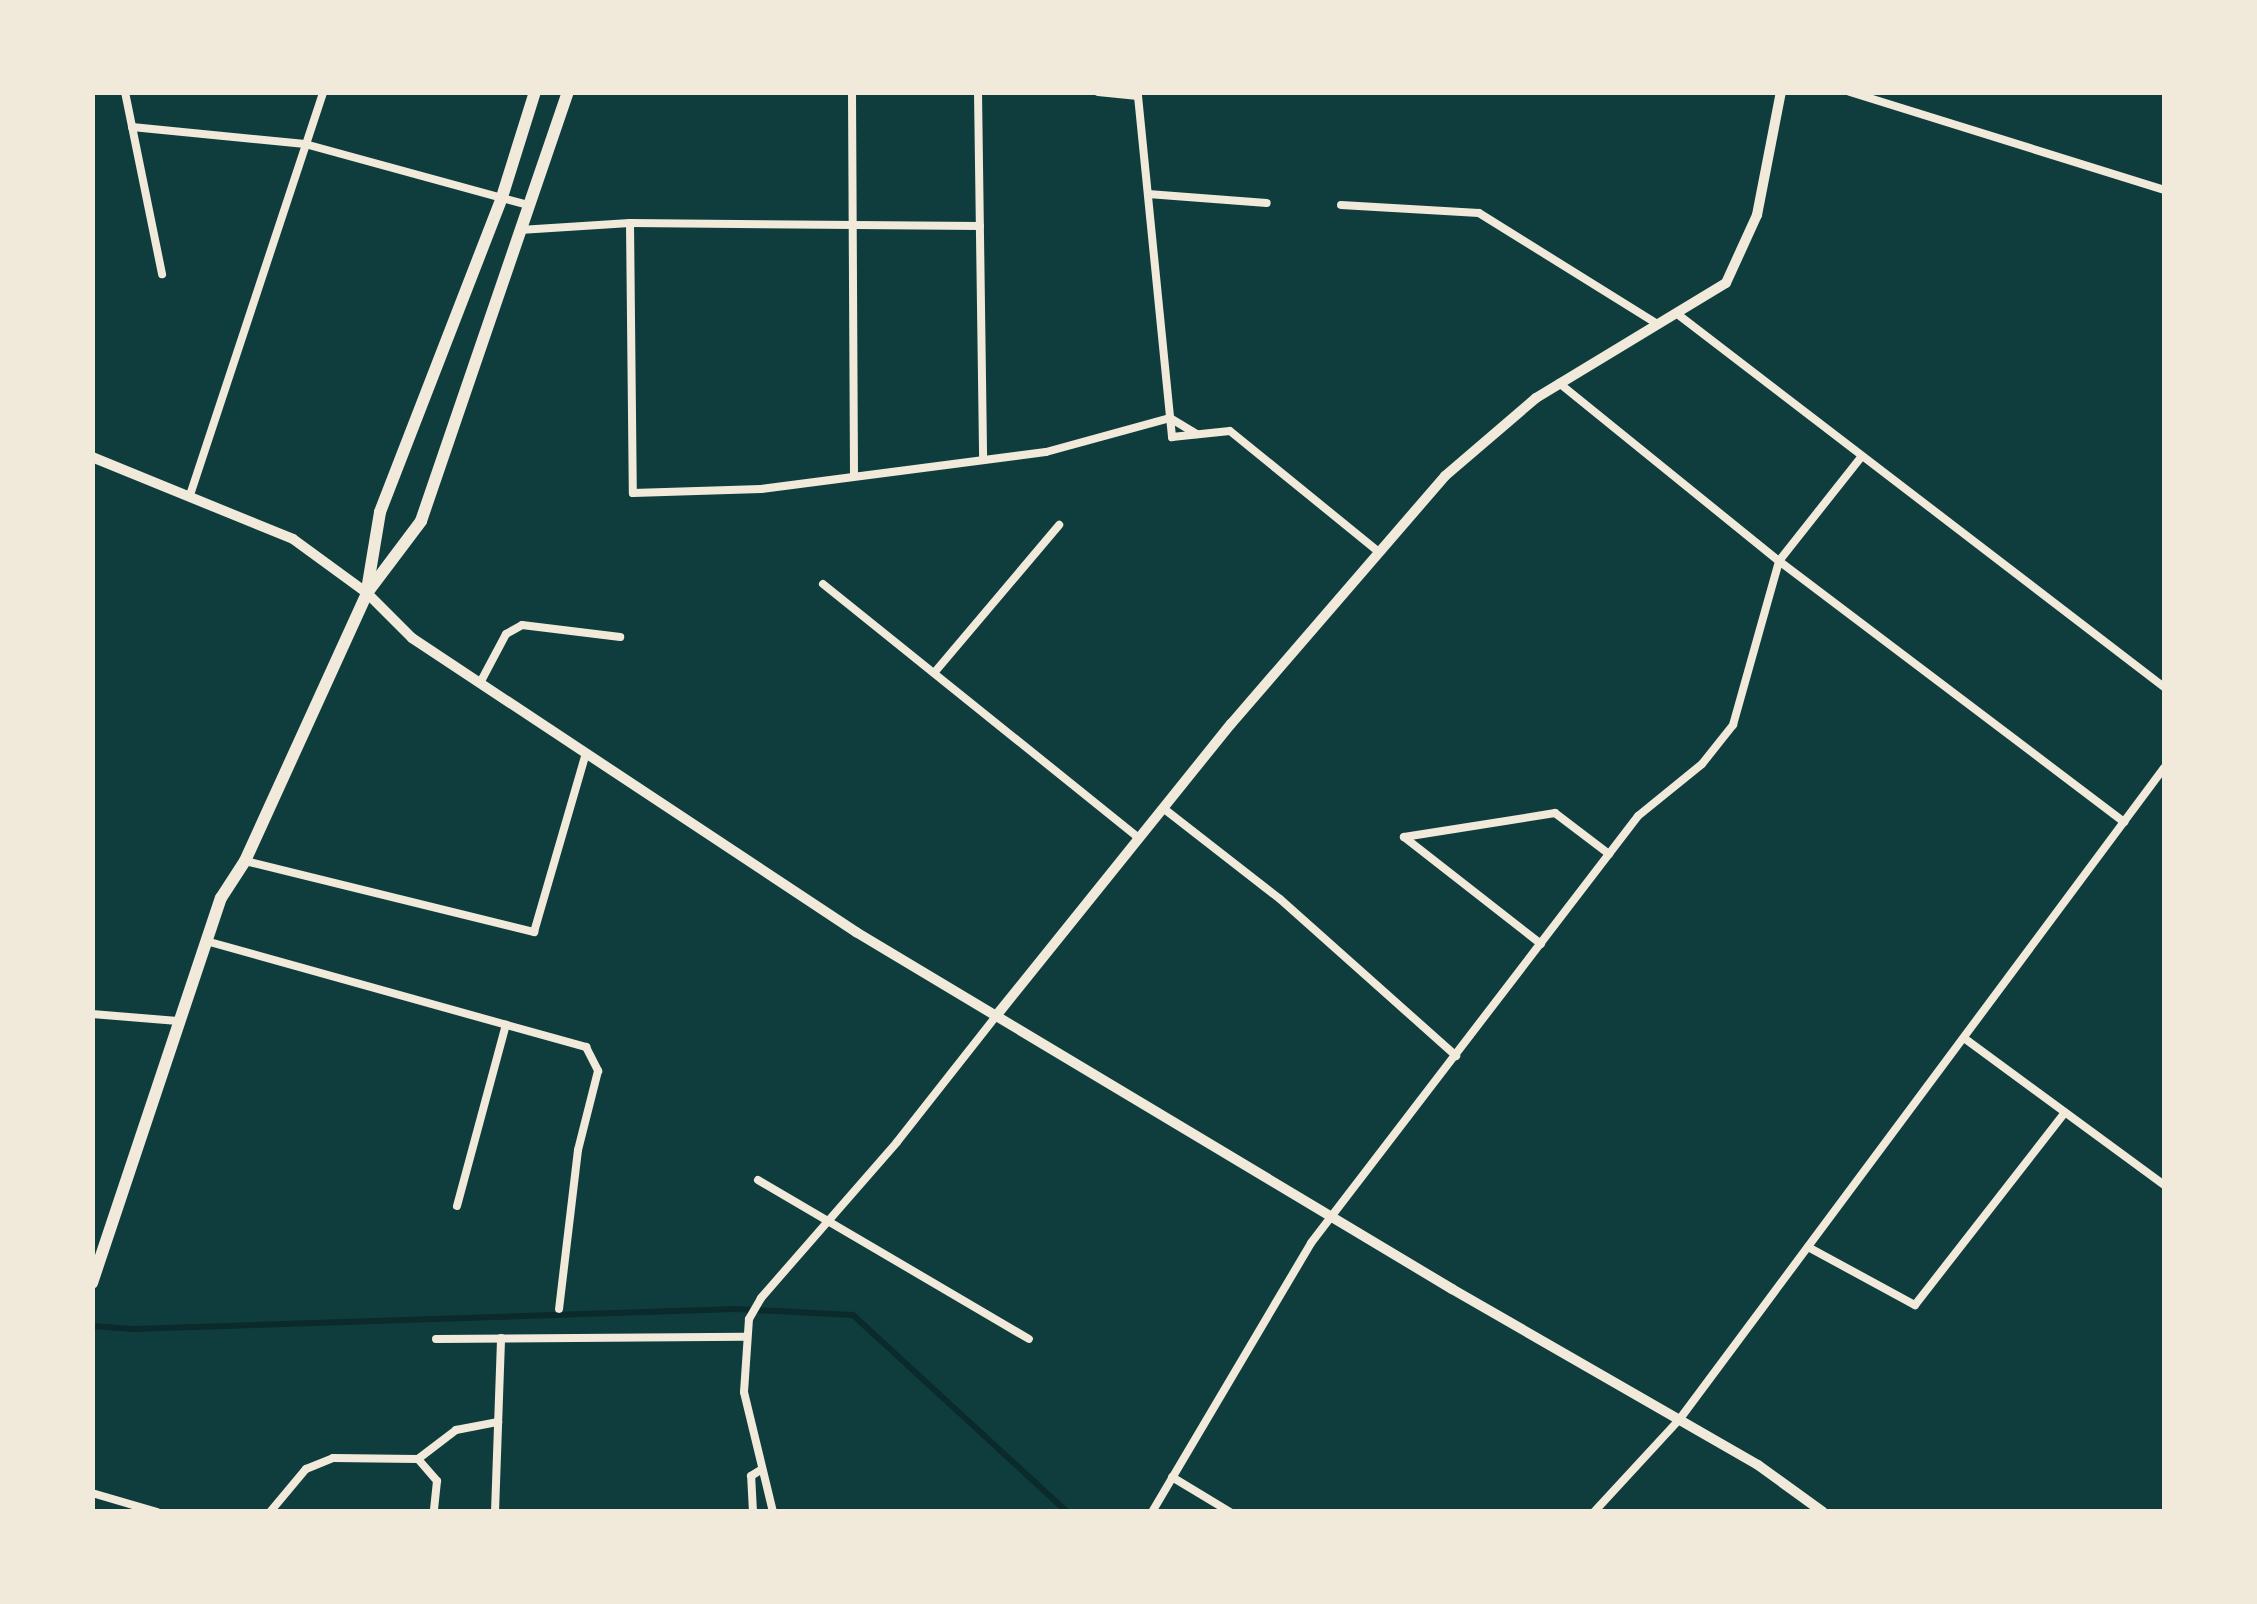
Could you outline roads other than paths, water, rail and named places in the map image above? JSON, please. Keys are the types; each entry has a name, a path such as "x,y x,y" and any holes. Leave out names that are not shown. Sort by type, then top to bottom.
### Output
{"highway":[{"path":"367,592 380,512 502,197 536,92"},
{"path":"92,1283 221,898 244,860 367,592 421,521 568,92"}],"street":[{"path":"125,92 162,274"},
{"path":"190,495 323,92"},
{"path":"852,92 849,225 854,476"},
{"path":"978,92 983,460"},
{"path":"1098,92 1138,96 1172,437 1230,430 1380,552"},
{"path":"773,1512 744,1392 744,1337 749,1319 762,1298 1163,808 1446,476 1559,383 1726,283 1749,241 1782,92"},
{"path":"1850,92 2164,190"},
{"path":"132,126 306,144 528,205"},
{"path":"1148,194 1267,203"},
{"path":"1342,205 1479,213 1656,324"},
{"path":"630,223 633,493 761,489 1046,452 1170,418 1196,434"},
{"path":"520,230 630,223 980,226"},
{"path":"1675,312 2164,687"},
{"path":"1559,383 1779,560 2124,822"},
{"path":"92,458 293,539 367,592 412,638 856,932 1334,1218 1758,1465 1816,1509"},
{"path":"1152,1512 1311,1243 1334,1218 1638,816 1702,764 1733,725 1779,560 1861,458"},
{"path":"934,673 1059,525"},
{"path":"823,584 1140,838"},
{"path":"480,684 506,634 522,625 620,637"},
{"path":"244,860 534,932 586,753"},
{"path":"1594,1512 1680,1420 2164,768"},
{"path":"1163,808 1280,899 1456,1056"},
{"path":"1541,944 1404,837 1556,812 1609,854"},
{"path":"206,942 586,1047 598,1071 578,1150 558,1309"},
{"path":"92,1014 178,1022"},
{"path":"457,1206 506,1024"},
{"path":"1964,1038 2164,1185"},
{"path":"1808,1246 1915,1304 2065,1112"},
{"path":"758,1180 1028,1339"},
{"path":"436,1339 744,1337"},
{"path":"495,1512 501,1338"},
{"path":"270,1512 306,1469 334,1458 418,1458 456,1430 498,1422"},
{"path":"418,1458 437,1481 434,1512"},
{"path":"753,1512 751,1476 762,1469"},
{"path":"1172,1477 1230,1512"},
{"path":"97,1512 95,1495 157,1512"}],"waterway":[{"path":"92,1326 133,1329 736,1309 853,1315 1067,1512"}]}
